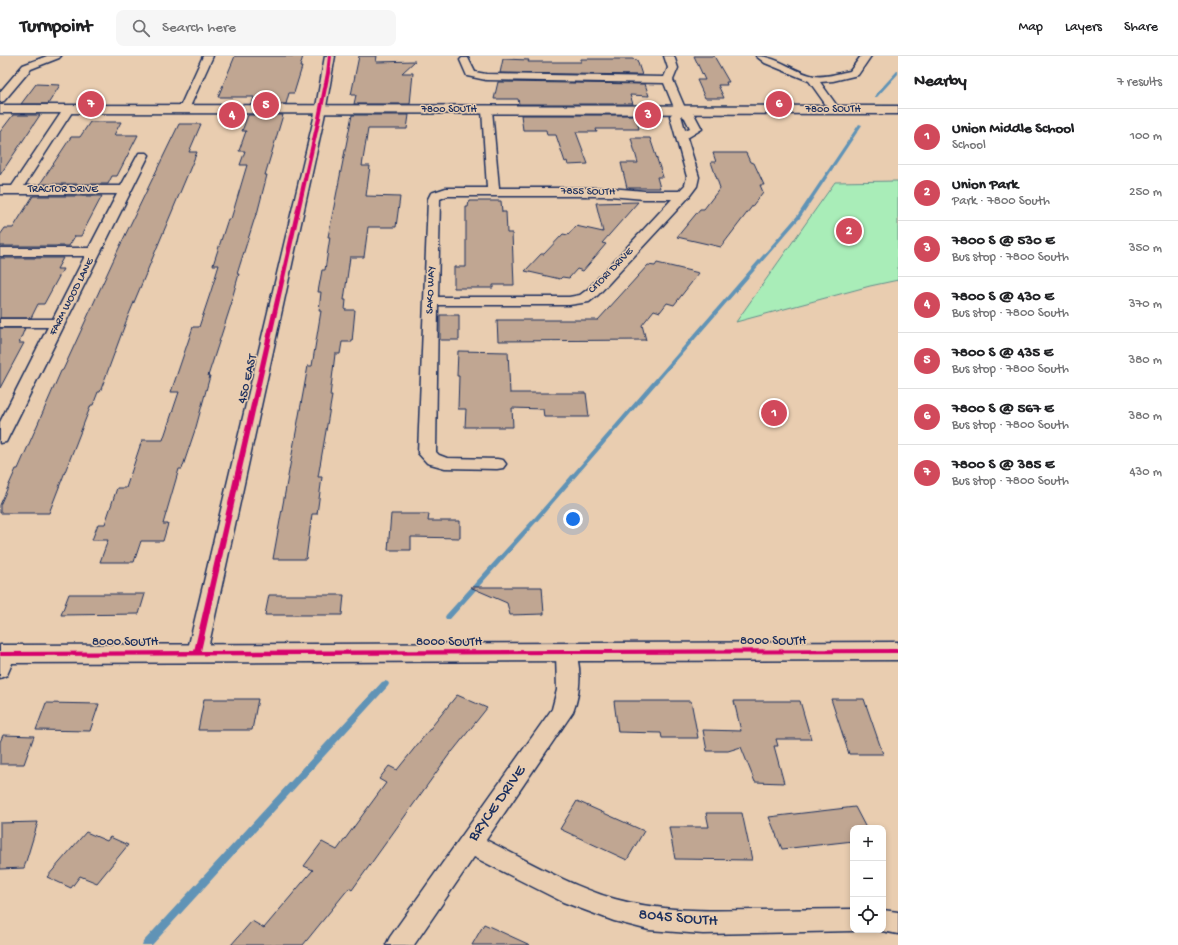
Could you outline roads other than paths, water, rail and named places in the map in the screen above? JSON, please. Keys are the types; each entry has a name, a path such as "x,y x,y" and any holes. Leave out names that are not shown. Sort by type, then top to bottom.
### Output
{"main road":[{"name":"7800 SOUTH","path":"0,109 898,110"},
{"name":"8000 SOUTH","path":"2,659 197,653 898,651"}],"street":[{"path":"0,100 26,67 56,56"},
{"path":"184,109 208,56"},
{"name":"450 EAST","path":"197,653 321,109 330,56"},
{"path":"670,56 673,68 668,80 680,110 690,116 696,129 681,137"},
{"path":"761,56 768,61 813,79 833,78 854,73 866,56"},
{"path":"465,60 471,74 486,77 668,80"},
{"path":"813,79 835,110"},
{"path":"15,190 69,109"},
{"path":"487,110 493,192"},
{"name":"CITORI DRIVE","path":"430,301 569,301 584,299 593,292 691,186 693,177 682,144 675,116 680,110"},
{"name":"FARM WOOD LANE","path":"0,438 7,410 58,323 143,155"},
{"name":"TRACTOR DRIVE","path":"0,190 125,190"},
{"name":"SAKO WAY","path":"493,192 446,192 435,196 434,199 427,453 433,460 445,463 497,464"},
{"name":"7855 SOUTH","path":"493,192 610,192 644,195 684,195"},
{"path":"0,252 94,252"},
{"path":"0,323 58,323"},
{"name":"BRYCE DRIVE","path":"398,945 562,712 568,699 569,685 566,653"},
{"name":"8045 SOUTH","path":"470,843 575,896 605,908 636,916 668,921 699,923 850,920"},
{"path":"886,921 898,923"}],"waterway":[{"path":"876,96 898,72"},
{"path":"448,617 538,517 799,217 860,125"},
{"path":"146,945 385,684"}],"place":[{"name":"7800 S @ 385 E","path":"91,104"},
{"name":"7800 S @ 567 E","path":"779,104"},
{"name":"7800 S @ 435 E","path":"266,105"},
{"name":"7800 S @ 430 E","path":"232,115"},
{"name":"7800 S @ 530 E","path":"648,115"},
{"name":"Union Park","path":"849,231"},
{"name":"Union Middle School","path":"774,413"}]}
